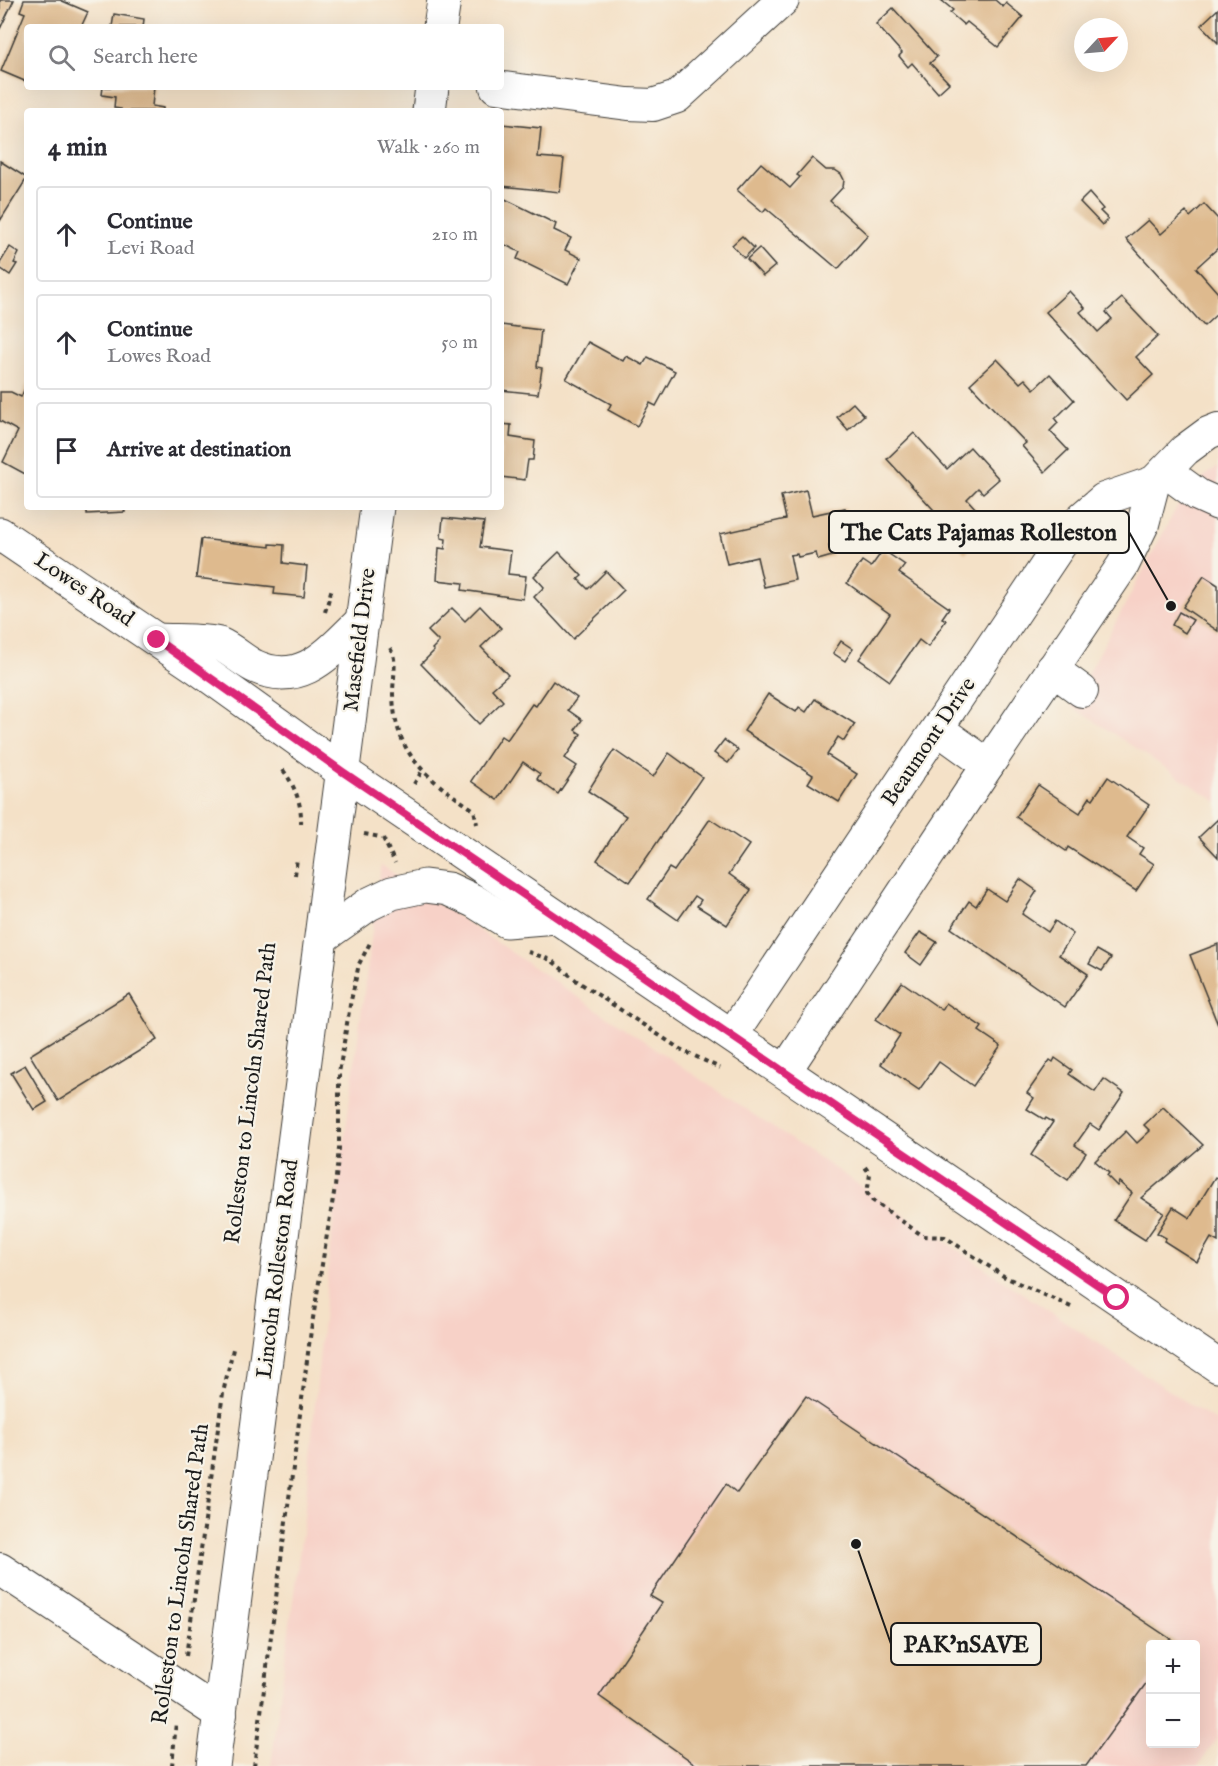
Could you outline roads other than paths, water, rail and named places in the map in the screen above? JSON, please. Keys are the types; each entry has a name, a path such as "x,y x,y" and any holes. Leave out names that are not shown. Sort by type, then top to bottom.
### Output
{"main road":[{"path":"440,24 444,0"},
{"path":"429,108 432,90"},
{"name":"Masefield Drive","path":"343,772 378,510"},
{"name":"Lowes Road","path":"0,534 157,640 343,772 1218,1366"},
{"path":"157,640 217,643 254,666 275,673 300,670 315,665 363,620"},
{"name":"Lincoln Rolleston Road","path":"213,1766 343,772"},
{"path":"322,937 369,904 392,893 425,886 448,889 474,901 506,921 556,917"}],"street":[{"path":"504,88 628,104 653,105 677,98 783,0"},
{"name":"Beaumont Drive","path":"732,1035 1060,545 1083,517 1104,499 1159,477 1185,450 1208,433 1218,429"},
{"path":"1159,477 1218,504"},
{"name":"Beaumont Drive","path":"785,1071 1123,565 1143,524 1159,477"},
{"path":"1052,669 1082,691"},
{"path":"938,729 988,765"},
{"path":"0,1569 221,1715"}],"place":[{"name":"The Cats Pajamas Rolleston","path":"1171,606"},
{"name":"PAK'nSAVE","path":"856,1544"}]}
